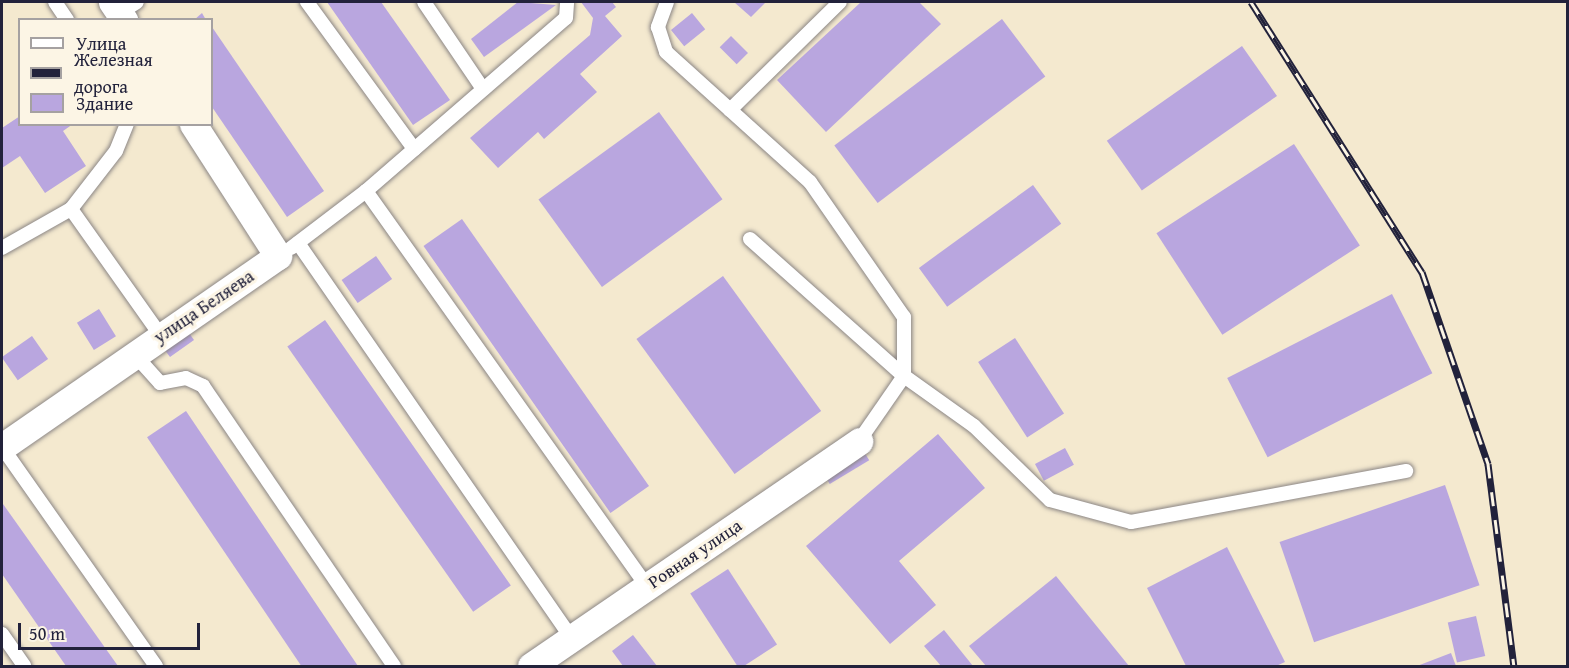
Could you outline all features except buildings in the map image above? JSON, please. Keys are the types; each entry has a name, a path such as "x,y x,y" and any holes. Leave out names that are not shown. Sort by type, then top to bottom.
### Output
{"street":[{"path":"195,126 288,250"},
{"name":"улица Беляева","path":"2,447 288,250"},
{"name":"Ровная улица","path":"531,666 859,441"}],"lane":[{"path":"55,2 66,18"},
{"path":"307,2 414,149"},
{"path":"424,2 483,89"},
{"path":"567,2 566,18 366,191 288,250 572,638"},
{"path":"667,2 658,27 666,52 810,182 904,317 904,376 859,441"},
{"path":"730,110 840,2"},
{"path":"2,248 70,209 116,150 126,126"},
{"path":"366,191 647,587"},
{"path":"70,209 161,336"},
{"path":"750,239 904,376 974,426 1050,500 1131,522 1406,471"},
{"path":"134,354 160,383 186,378 202,386 394,666"},
{"path":"2,447 156,666"},
{"path":"2,634 24,666"}],"railway":[{"path":"1251,2 1422,272 1488,464 1514,666"}]}
